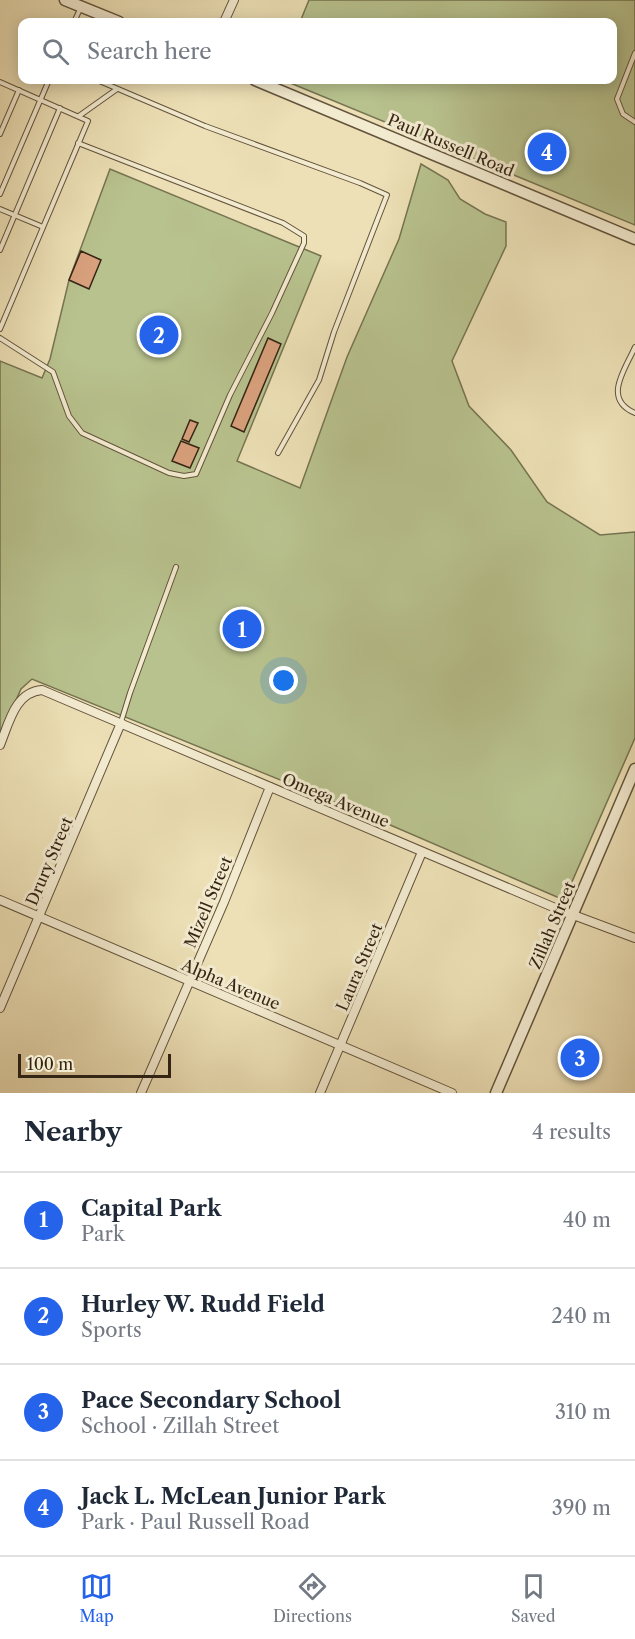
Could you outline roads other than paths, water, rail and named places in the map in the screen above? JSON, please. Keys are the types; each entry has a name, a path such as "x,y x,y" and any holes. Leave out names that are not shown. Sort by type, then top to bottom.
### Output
{"street":[{"path":"64,0 82,3 111,18"},
{"path":"226,18 234,0"},
{"name":"Paul Russell Road","path":"265,84 635,239"},
{"name":"Omega Avenue","path":"0,745 19,702 28,693 42,690 572,915 635,938"},
{"name":"Drury Street","path":"0,1008 121,723"},
{"name":"Zillah Street","path":"496,1093 635,769"},
{"name":"Mizell Street","path":"141,1093 224,902 270,787"},
{"name":"Laura Street","path":"320,1093 422,852"},
{"name":"Alpha Avenue","path":"0,900 452,1093"}],"lane":[{"path":"76,18 82,3"},
{"path":"635,52 617,99 623,114 635,122"},
{"path":"0,82 88,121 0,329"},
{"path":"0,194 48,84"},
{"path":"107,84 205,126 387,195 334,332 319,380 278,453"},
{"path":"79,117 117,88"},
{"path":"0,134 19,90"},
{"path":"0,250 60,108"},
{"path":"0,338 53,372 69,416 82,433 169,473 184,476 196,474 230,394 272,313 304,243 304,236 284,222 78,143"},
{"path":"0,209 43,227"},
{"path":"635,347 617,388 619,399 626,409 635,413"},
{"path":"121,723 176,567"}],"place":[{"name":"Jack L. McLean Junior Park","path":"547,152"},
{"name":"Hurley W. Rudd Field","path":"159,335"},
{"name":"Capital Park","path":"242,629"},
{"name":"Pace Secondary School","path":"580,1058"}]}
